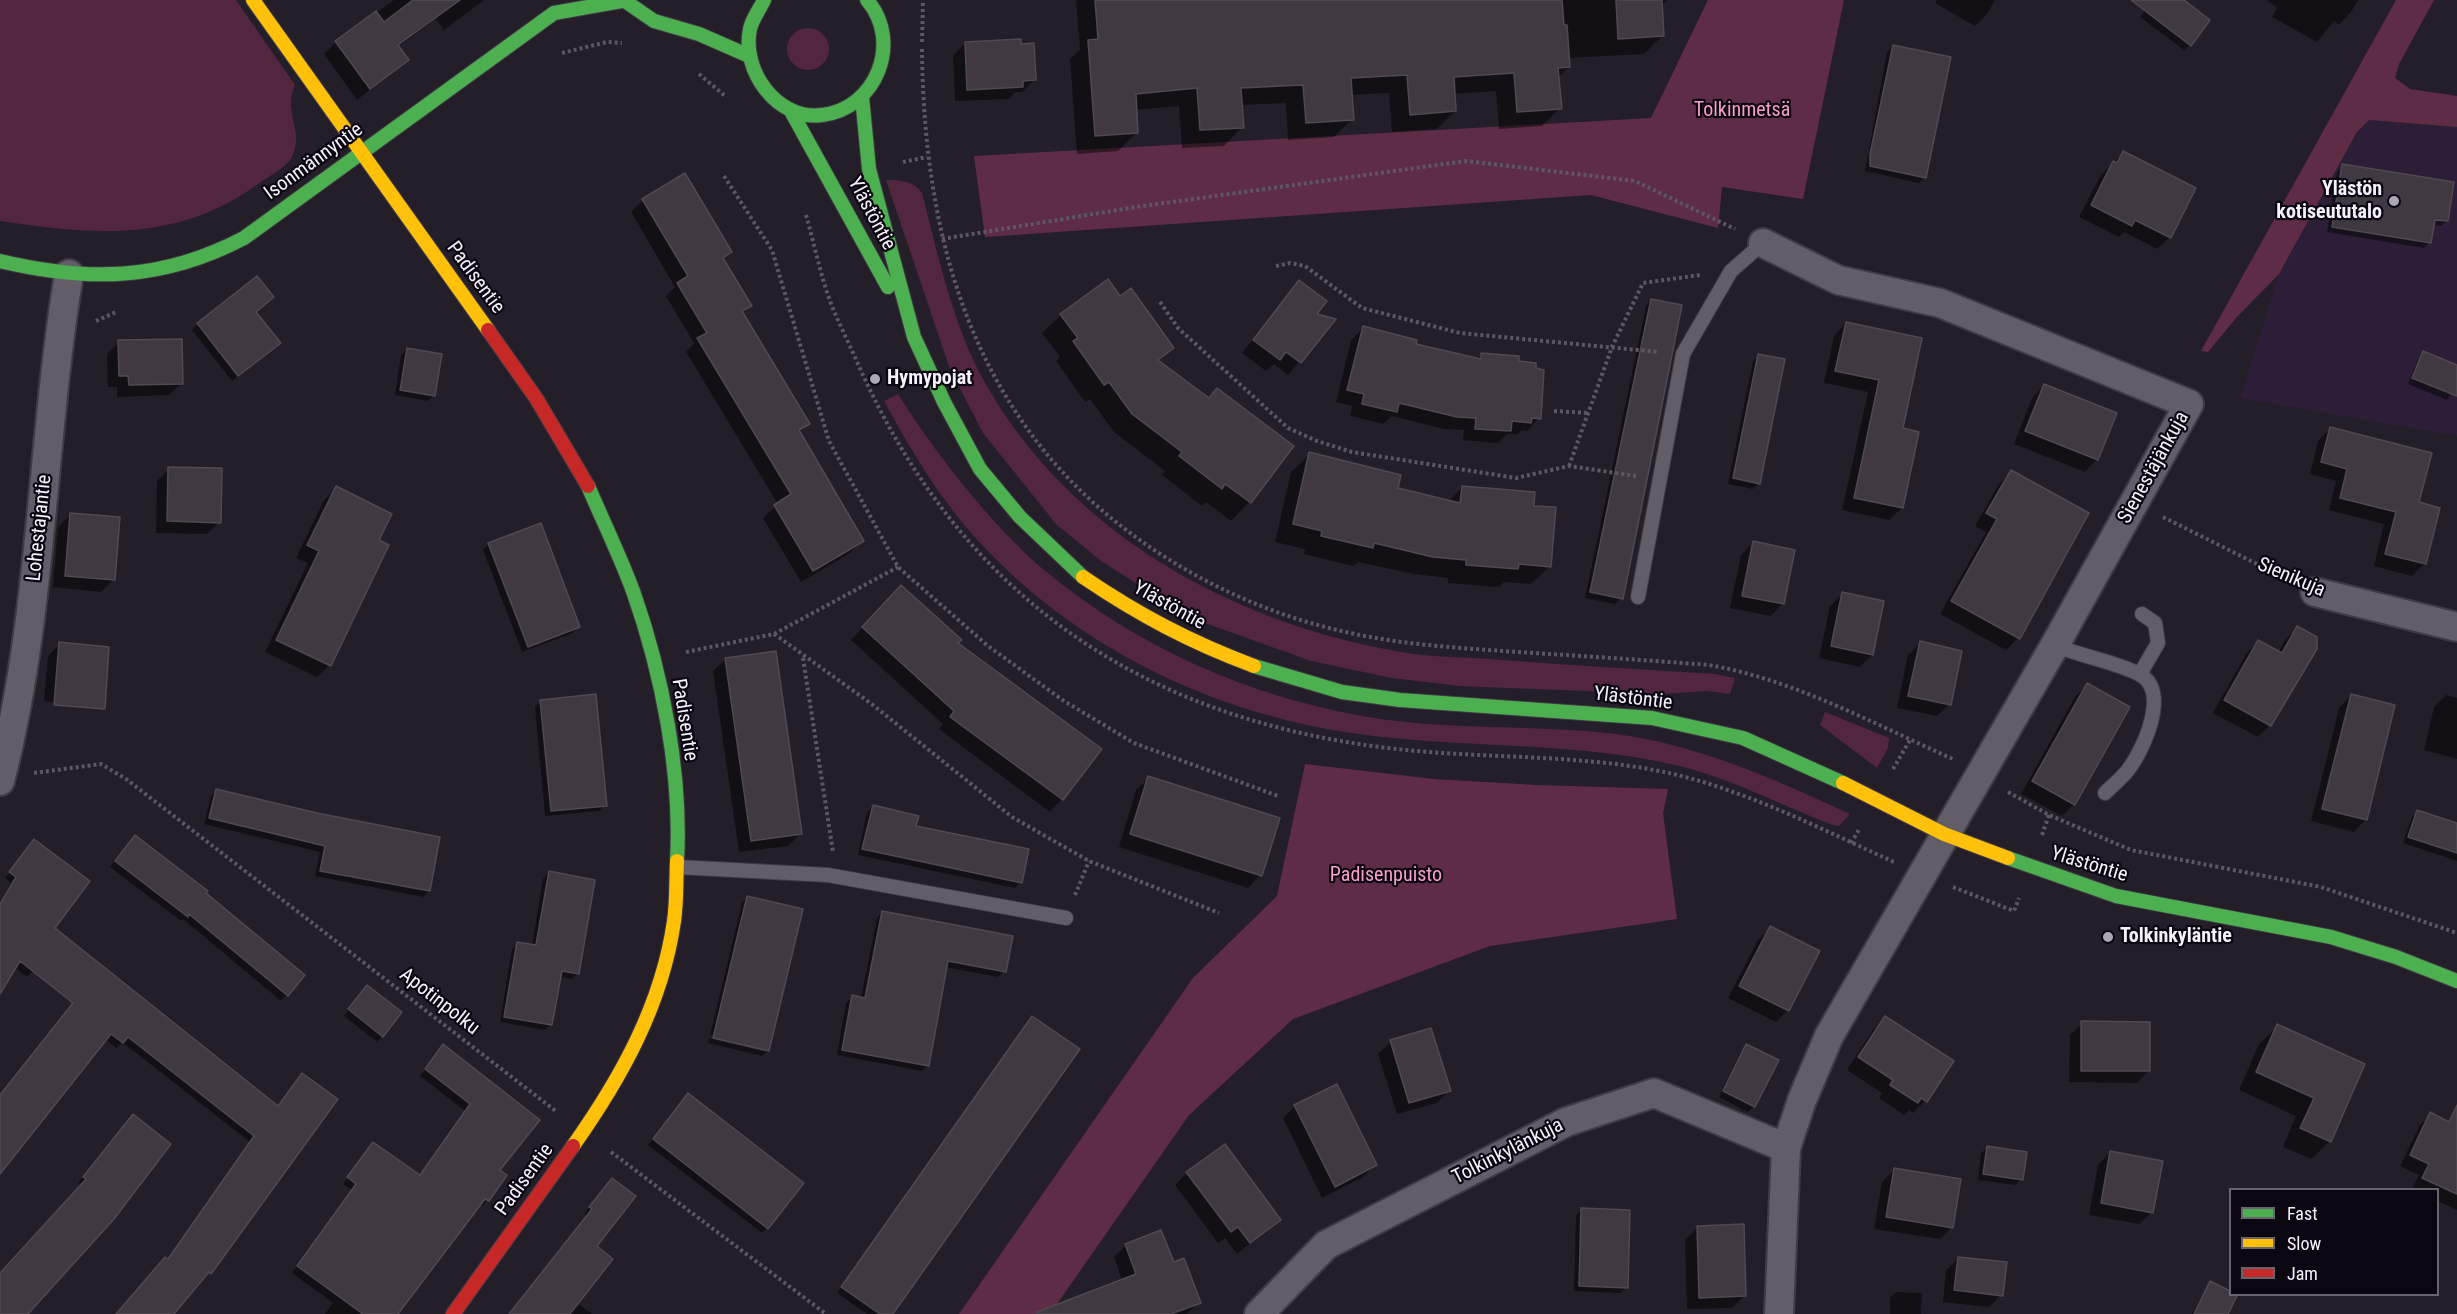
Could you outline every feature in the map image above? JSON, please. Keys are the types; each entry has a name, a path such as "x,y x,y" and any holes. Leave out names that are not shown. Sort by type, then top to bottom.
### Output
{"main road":[{"name":"Padisentie","path":"253,0 536,398 586,482 633,591 658,676 672,747 677,867 674,921 654,1003 621,1074 583,1132 453,1314"},
{"name":"Isonmännyntie","path":"0,261 69,274 129,275 178,267 207,257 244,238 362,152 550,7 626,0 654,21 699,34 747,55"},
{"path":"764,0 751,22 747,55 760,86 779,104 791,111 812,115 847,108 862,97 877,79 884,58 885,38 880,21 867,0"},
{"path":"880,21 882,0"},
{"name":"Ylästöntie","path":"862,97 869,169 914,337"},
{"name":"Ylästöntie","path":"791,111 914,337 944,402 980,469 1020,517 1076,572 1137,613 1206,648 1262,669 1342,692 1400,700 1652,718 1743,738 1818,770 1944,834 2116,896 2331,938 2396,957 2457,981"}],"street":[{"name":"Sienestäjänkuja","path":"1763,243 1838,280 1940,303 2189,404 2055,645 1944,834"},
{"name":"Lohestajantie","path":"0,781 16,718 29,629 59,336 69,274"},
{"name":"Sienikuja","path":"2315,592 2457,627"},
{"path":"1779,1314 1786,1148 1802,1100 1829,1036 1944,834"},
{"name":"Tolkinkylänkuja","path":"1259,1314 1326,1245 1566,1122 1654,1093 1786,1148"}],"lane":[{"path":"1638,597 1683,354 1731,271 1763,243"},
{"path":"2140,674 2158,643 2155,622 2142,615"},
{"path":"2055,645 2140,674 2152,688 2155,706 2147,735 2128,770 2105,793"},
{"path":"677,867 837,876 1066,918"}],"path":[{"path":"923,0 922,73 927,157 942,239 962,303 986,364 1028,434 1079,492 1140,541 1200,579 1265,608 1345,632 1434,646 1709,664 1738,670 1829,702 1956,760 2049,815 2130,850 2321,887 2457,933"},
{"path":"942,239 1148,205 1466,161 1635,181 1763,243"},
{"path":"723,176 772,250 830,441 898,567 988,646 1064,701 1134,743 1278,796"},
{"path":"1276,266 1290,263 1305,266 1362,308 1460,333 1683,354"},
{"path":"1569,466 1612,348 1643,283 1731,271"},
{"path":"1160,302 1178,328 1288,428 1317,441 1352,452 1516,478 1569,466 1660,480"},
{"path":"1554,411 1588,412"},
{"name":"Sienikuja","path":"2135,502 2315,592"},
{"path":"685,652 774,634 898,567"},
{"path":"774,634 873,705 1012,816 1089,861 1218,913"},
{"path":"803,657 837,876"},
{"path":"1614,763 1703,782 2014,911"},
{"name":"Apotinpolku","path":"28,774 101,764 126,779 583,1132 826,1314"},
{"path":"1066,918 1089,861"}],"shaded area":[{"path":"0,0 236,0 295,85 291,105 296,139 291,159 280,169 228,203 197,217 166,225 134,230 102,231 0,221"},
{"path":"808,28 816,29 823,34 828,41 828,57 823,64 816,69 808,70 800,69 793,64 788,57 787,49 788,41 793,34 800,29"},
{"path":"2369,120 2457,127 2457,436 2240,398 2279,274 2358,132"},
{"path":"886,180 911,184 922,193 940,264 963,335 983,379 1018,434 1060,483 1108,525 1160,562 1217,593 1276,619 1338,638 1423,655 1715,674 1735,678 1730,694 1707,691 1661,694 1459,686 1392,678 1311,661 1191,618 1101,561 1056,524 983,433 950,369"},
{"path":"898,394 946,464 984,510 1024,552 1080,598 1117,623 1196,665 1280,696 1368,717 1454,726 1597,732 1663,743 1695,751 1758,773 1850,814 1839,826 1833,825 1719,778 1642,758 1566,749 1412,740 1319,727 1265,714 1212,697 1161,675 1113,649 1066,619 1023,584 968,530 941,495 884,401"},
{"path":"1825,712 1889,738 1888,748 1877,768 1820,725"}],"green space":[{"name":"Tolkinmetsä","path":"1708,0 1844,0 1803,199 1722,187 1718,228 1591,195 985,237 974,156 1651,118"},
{"path":"2396,0 2434,0 2399,64 2395,78 2410,89 2457,96 2457,127 2369,120 2357,132 2279,274 2236,318 2208,352 2201,351"},
{"name":"Padisenpuisto","path":"1305,764 1434,779 1668,789 1663,813 1677,919 1490,946 1293,1019 1189,1115 1050,1314 959,1314 1193,978 1277,896"}],"building":[{"path":"413,0 460,0 398,45 409,60 370,89 335,41 376,11 384,22"},
{"path":"1095,0 1562,0 1564,25 1567,25 1570,67 1558,68 1562,109 1517,112 1514,73 1454,77 1456,111 1410,115 1407,75 1351,78 1354,120 1306,123 1303,85 1241,88 1244,128 1200,130 1197,88 1136,94 1138,133 1095,136 1088,40 1098,39"},
{"path":"1616,0 1662,0 1664,36 1618,39"},
{"path":"2131,0 2184,0 2210,20 2191,46"},
{"path":"1021,39 1021,44 1034,43 1036,80 1023,81 1023,87 967,90 965,42"},
{"path":"1893,45 1951,57 1926,178 1870,166 1870,154"},
{"path":"2123,151 2196,188 2171,238 2135,220 2132,226 2091,205 2113,161 2117,163"},
{"name":"Ylästön kotiseututalo","path":"2342,164 2454,182 2448,221 2435,220 2431,243 2332,227"},
{"path":"685,173 732,252 723,258 752,306 742,311 810,424 799,430 864,541 813,571 774,505 791,494 697,338 707,333 677,283 688,276 642,199"},
{"path":"257,276 274,297 256,312 281,343 238,376 197,323"},
{"path":"1108,279 1120,296 1131,288 1174,348 1158,360 1209,398 1217,388 1294,446 1251,503 1225,484 1222,489 1179,456 1182,452 1132,414 1109,382 1104,385 1073,341 1078,338 1060,314"},
{"path":"1299,280 1327,301 1317,314 1336,319 1301,363 1286,352 1280,360 1253,340"},
{"path":"1651,299 1682,305 1623,599 1590,592"},
{"path":"1846,322 1922,338 1903,428 1919,432 1903,508 1854,498 1879,380 1835,371"},
{"path":"1363,326 1417,340 1416,344 1481,359 1481,353 1519,356 1519,361 1536,363 1536,368 1544,370 1541,419 1532,418 1531,423 1512,421 1511,431 1475,429 1476,418 1457,417 1399,403 1397,412 1362,404 1364,394 1347,390"},
{"path":"182,339 183,384 129,385 128,376 119,376 118,340"},
{"path":"407,348 442,354 435,396 400,390"},
{"path":"2423,351 2457,365 2457,396 2412,378"},
{"path":"1758,354 1785,359 1760,484 1733,478"},
{"path":"2044,384 2117,413 2098,460 2025,431"},
{"path":"2330,427 2432,453 2419,502 2440,508 2426,564 2385,554 2396,512 2340,498 2347,469 2321,462"},
{"path":"1309,452 1401,475 1398,488 1460,503 1462,486 1535,492 1534,506 1556,507 1551,567 1519,564 1518,569 1466,565 1466,560 1433,557 1374,543 1373,548 1321,536 1322,531 1293,524"},
{"path":"168,467 222,468 221,523 167,521"},
{"path":"2011,470 2089,513 2020,639 1951,601 1997,519 1986,513"},
{"path":"336,486 392,514 379,540 389,545 331,666 276,640 319,551 307,545"},
{"path":"70,513 120,517 115,580 65,576"},
{"path":"541,523 580,627 528,647 488,543"},
{"path":"1753,541 1795,550 1784,604 1742,596"},
{"path":"901,585 962,640 958,643 1102,749 1063,800 950,717 954,711 862,627"},
{"path":"1842,592 1884,601 1873,655 1831,646"},
{"path":"2297,626 2317,637 2317,649 2271,726 2224,700 2258,640 2282,653"},
{"path":"1920,641 1962,651 1951,705 1908,696"},
{"path":"59,642 109,647 105,709 54,705"},
{"path":"776,651 802,834 751,841 725,658"},
{"path":"2087,683 2130,707 2075,805 2032,781"},
{"path":"596,694 607,806 551,811 540,700"},
{"path":"2351,694 2395,705 2367,820 2322,809"},
{"path":"1148,776 1280,818 1262,876 1130,834"},
{"path":"216,789 317,813 440,837 430,891 320,871 325,846 209,818"},
{"path":"873,805 919,816 916,826 1029,849 1022,883 862,849"},
{"path":"2417,810 2457,823 2457,853 2408,837"},
{"path":"135,835 208,891 206,893 305,975 288,996 189,914 188,917 115,861"},
{"path":"34,839 90,881 55,928 278,1106 302,1073 338,1099 211,1274 209,1272 174,1314 116,1314 165,1257 168,1259 254,1136 128,1037 123,1043 111,1034 0,1174 0,1095 73,1003 20,961 0,994 0,904 16,877 9,872"},
{"path":"549,871 595,880 579,974 562,971 552,1025 504,1017 517,942 536,945"},
{"path":"747,896 803,909 769,1051 713,1038"},
{"path":"882,911 1013,936 1006,972 948,961 929,1066 842,1050 852,995 865,998"},
{"path":"1770,926 1820,951 1789,1011 1739,986"},
{"path":"367,985 402,1012 383,1037 348,1009"},
{"path":"1032,1016 1080,1049 893,1314 880,1314 841,1287"},
{"path":"1885,1016 1954,1061 1927,1102 1921,1098 1918,1103 1890,1085 1893,1080 1858,1057"},
{"path":"2081,1021 2150,1022 2150,1071 2081,1071"},
{"path":"2277,1024 2365,1064 2331,1142 2300,1128 2314,1098 2256,1072"},
{"path":"1431,1028 1451,1091 1409,1103 1390,1040"},
{"path":"443,1044 540,1120 500,1170 507,1175 489,1201 485,1199 398,1314 363,1314 297,1266 356,1184 347,1177 373,1142 420,1175 470,1104 425,1069"},
{"path":"1746,1044 1779,1060 1755,1107 1723,1091"},
{"path":"1337,1084 1377,1165 1335,1187 1294,1105"},
{"path":"688,1093 804,1183 768,1229 653,1139"},
{"path":"2457,1105 2457,1194 2422,1178 2429,1164 2410,1155 2430,1112 2449,1122"},
{"path":"133,1114 171,1144 114,1219 28,1314 0,1314 0,1273 86,1179 83,1177"},
{"path":"1225,1144 1281,1220 1250,1243 1238,1227 1231,1232 1186,1172"},
{"path":"1987,1146 2027,1152 2023,1180 1983,1174"},
{"path":"2110,1151 2163,1161 2153,1213 2101,1203"},
{"path":"1894,1168 1961,1179 1953,1228 1886,1217"},
{"path":"612,1178 636,1196 597,1246 613,1259 570,1314 509,1314 592,1209 589,1207"},
{"path":"1581,1208 1630,1210 1628,1288 1579,1286"},
{"path":"1744,1224 1746,1296 1699,1298 1697,1226"},
{"path":"1161,1230 1174,1262 1184,1258 1201,1303 1171,1314 1037,1314 1037,1312 1136,1274 1125,1244"},
{"path":"1958,1257 2007,1262 2003,1296 1954,1290"},
{"path":"2210,1281 2229,1290 2229,1296 2237,1296 2228,1314 2194,1314"}],"traffic: fast":[{"path":"0,261 64,272 124,274 184,263 214,252 244,238 554,13 627,0"},
{"path":"764,0 750,29 751,61 766,90 777,101 790,110 806,115 822,115 841,110 857,100 869,87 878,71 883,53 883,35 878,17 867,0"},
{"path":"625,1 654,21 699,34 747,55"},
{"path":"862,97 869,169 914,337 944,402 980,469 1020,517 1083,577"},
{"path":"791,111 888,287"},
{"path":"588,486 633,591 653,656 673,759 678,828 677,861"},
{"path":"1254,666 1342,692 1400,700 1652,718 1743,738 1843,783"},
{"path":"2008,858 2116,896 2331,937 2396,957 2457,981"}],"traffic: slow":[{"path":"253,0 488,330"},
{"path":"1083,577 1124,604 1166,627 1254,666"},
{"path":"1843,783 1944,834 2008,858"},
{"path":"573,1146 623,1067 637,1040 660,982 674,921 677,861"}],"traffic: jam":[{"path":"488,330 536,398 588,486"},
{"path":"453,1314 573,1146"}],"place":[{"name":"Ylästön kotiseututalo","path":"2394,201"},
{"name":"Hymypojat","path":"875,379"},
{"name":"Tolkinkyläntie","path":"2108,937"}]}
